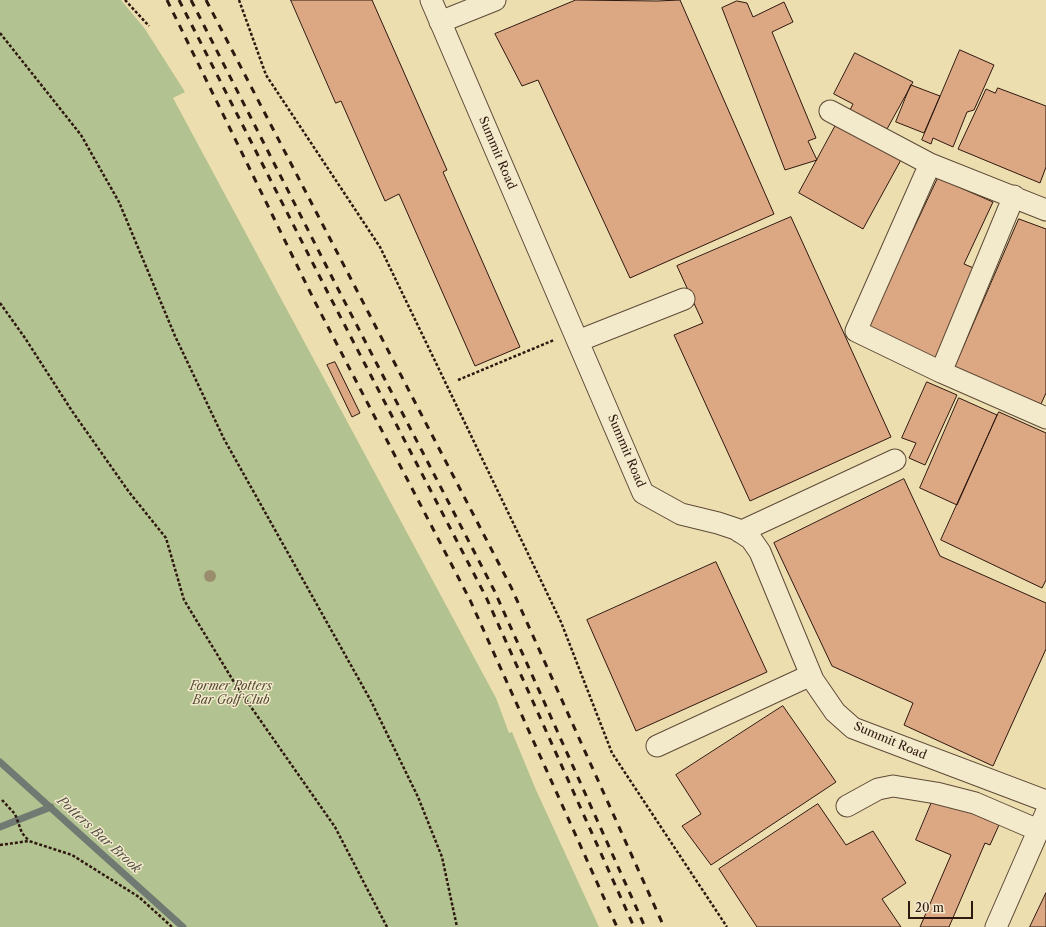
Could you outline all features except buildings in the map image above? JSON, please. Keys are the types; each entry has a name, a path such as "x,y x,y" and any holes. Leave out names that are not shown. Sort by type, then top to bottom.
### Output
{"street":[{"name":"Summit Road","path":"431,0 643,493 681,514 718,523 740,532 751,539 760,552 811,675 835,712 853,728 1046,801"},
{"path":"440,22 495,0"},
{"path":"830,111 930,164 1014,196 1046,210"},
{"path":"930,164 856,331 941,372 1046,418"},
{"path":"941,372 1014,196"},
{"path":"576,336 684,299"},
{"path":"740,532 895,460"},
{"path":"657,746 811,675"},
{"path":"847,806 878,789 893,786 936,793 1042,821 996,927"}],"path":[{"path":"125,0 148,26"},
{"path":"239,0 266,75 380,247 561,622 612,753 727,927"},
{"path":"0,33 81,135 119,202 175,336 224,439 371,701 418,797 442,856 458,927"},
{"path":"0,303 25,338 72,411 129,492 166,538 184,600 238,687 335,827 387,927"},
{"path":"458,380 576,336"},
{"path":"2,800 15,814 22,832 29,841"},
{"path":"0,845 29,841 72,855 139,896 172,927"}],"green space":[{"name":"Former Potters Bar Golf Club","path":"0,0 121,0 145,29 185,92 173,98 496,698 509,733 512,732 536,790 599,927 0,927"}],"waterway":[{"name":"Potters Bar Brook","path":"0,762 183,927"},
{"path":"0,827 51,807"}],"railway":[{"path":"167,0 315,302 470,600 617,927"},
{"path":"179,0 328,293 486,597 634,927"},
{"path":"191,0 337,287 494,590 645,927"},
{"path":"206,0 511,587 664,927"}]}
